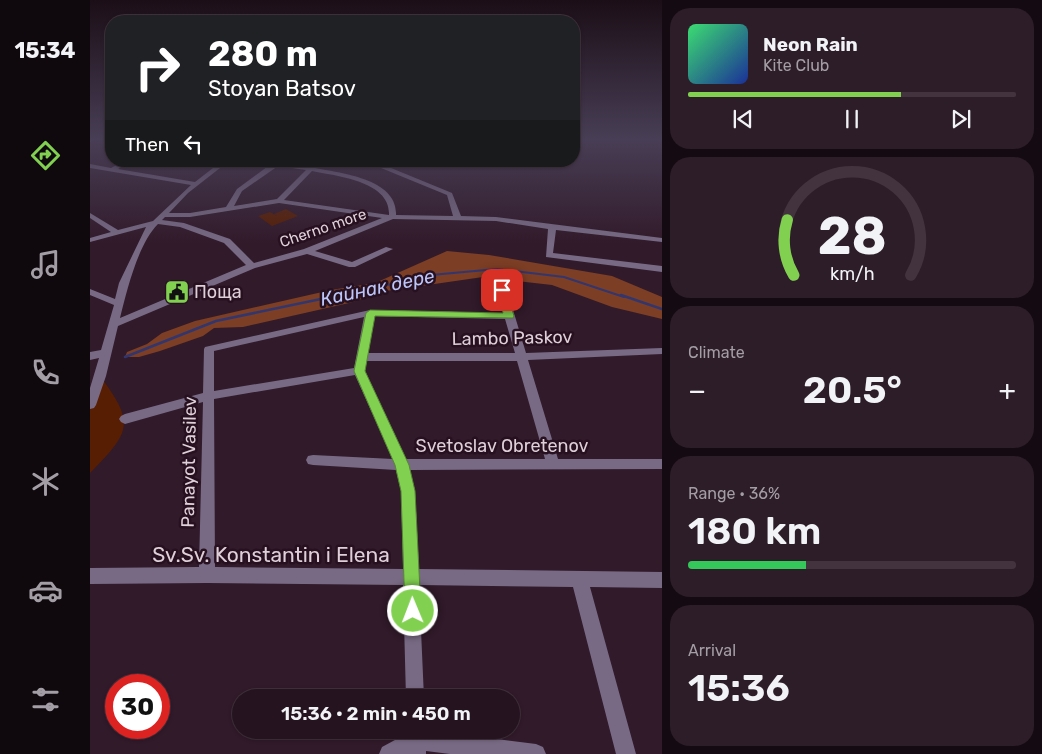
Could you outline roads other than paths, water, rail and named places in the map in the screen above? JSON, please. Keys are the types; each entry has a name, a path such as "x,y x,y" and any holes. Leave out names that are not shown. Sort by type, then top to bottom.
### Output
{"street":[{"path":"130,173 195,184"},
{"path":"90,405 124,283 147,231 195,184 210,173"},
{"path":"229,208 239,190 263,173"},
{"path":"279,201 309,173"},
{"path":"90,240 160,218 279,201 392,217 393,208 390,199 373,185 349,177 329,173"},
{"path":"404,173 450,194 458,219"},
{"path":"90,214 116,232"},
{"name":"Cherno more","path":"114,324 252,266 307,251 392,217 496,219 662,240"},
{"path":"160,218 215,235 227,241 252,266"},
{"path":"552,227 549,255 662,269"},
{"path":"307,251 352,265 388,249"},
{"path":"502,290 553,465"},
{"path":"90,292 118,303"},
{"path":"415,689 408,491 402,465 359,371 370,313 509,316"},
{"name":"Panayot Vasilev","path":"207,575 209,350 370,313"},
{"name":"Lambo Paskov","path":"362,357 520,357 662,351"},
{"path":"90,356 106,353"},
{"path":"124,419 209,396 359,371"},
{"name":"Svetoslav Obretenov","path":"313,460 402,465 662,464"},
{"name":"Sv.Sv. Konstantin i Elena","path":"90,576 207,575 662,580"},
{"path":"579,578 626,754"},
{"path":"389,754 416,741 536,754"}],"waterway":[{"name":"Кайнак дере","path":"334,297 431,275 497,269 564,277 624,297"},
{"name":"Кайнак дере","path":"125,357 216,321 340,295"},
{"name":"Кайнак дере","path":"621,295 662,309"}],"place":[{"name":"Поща","path":"177,292"}]}
